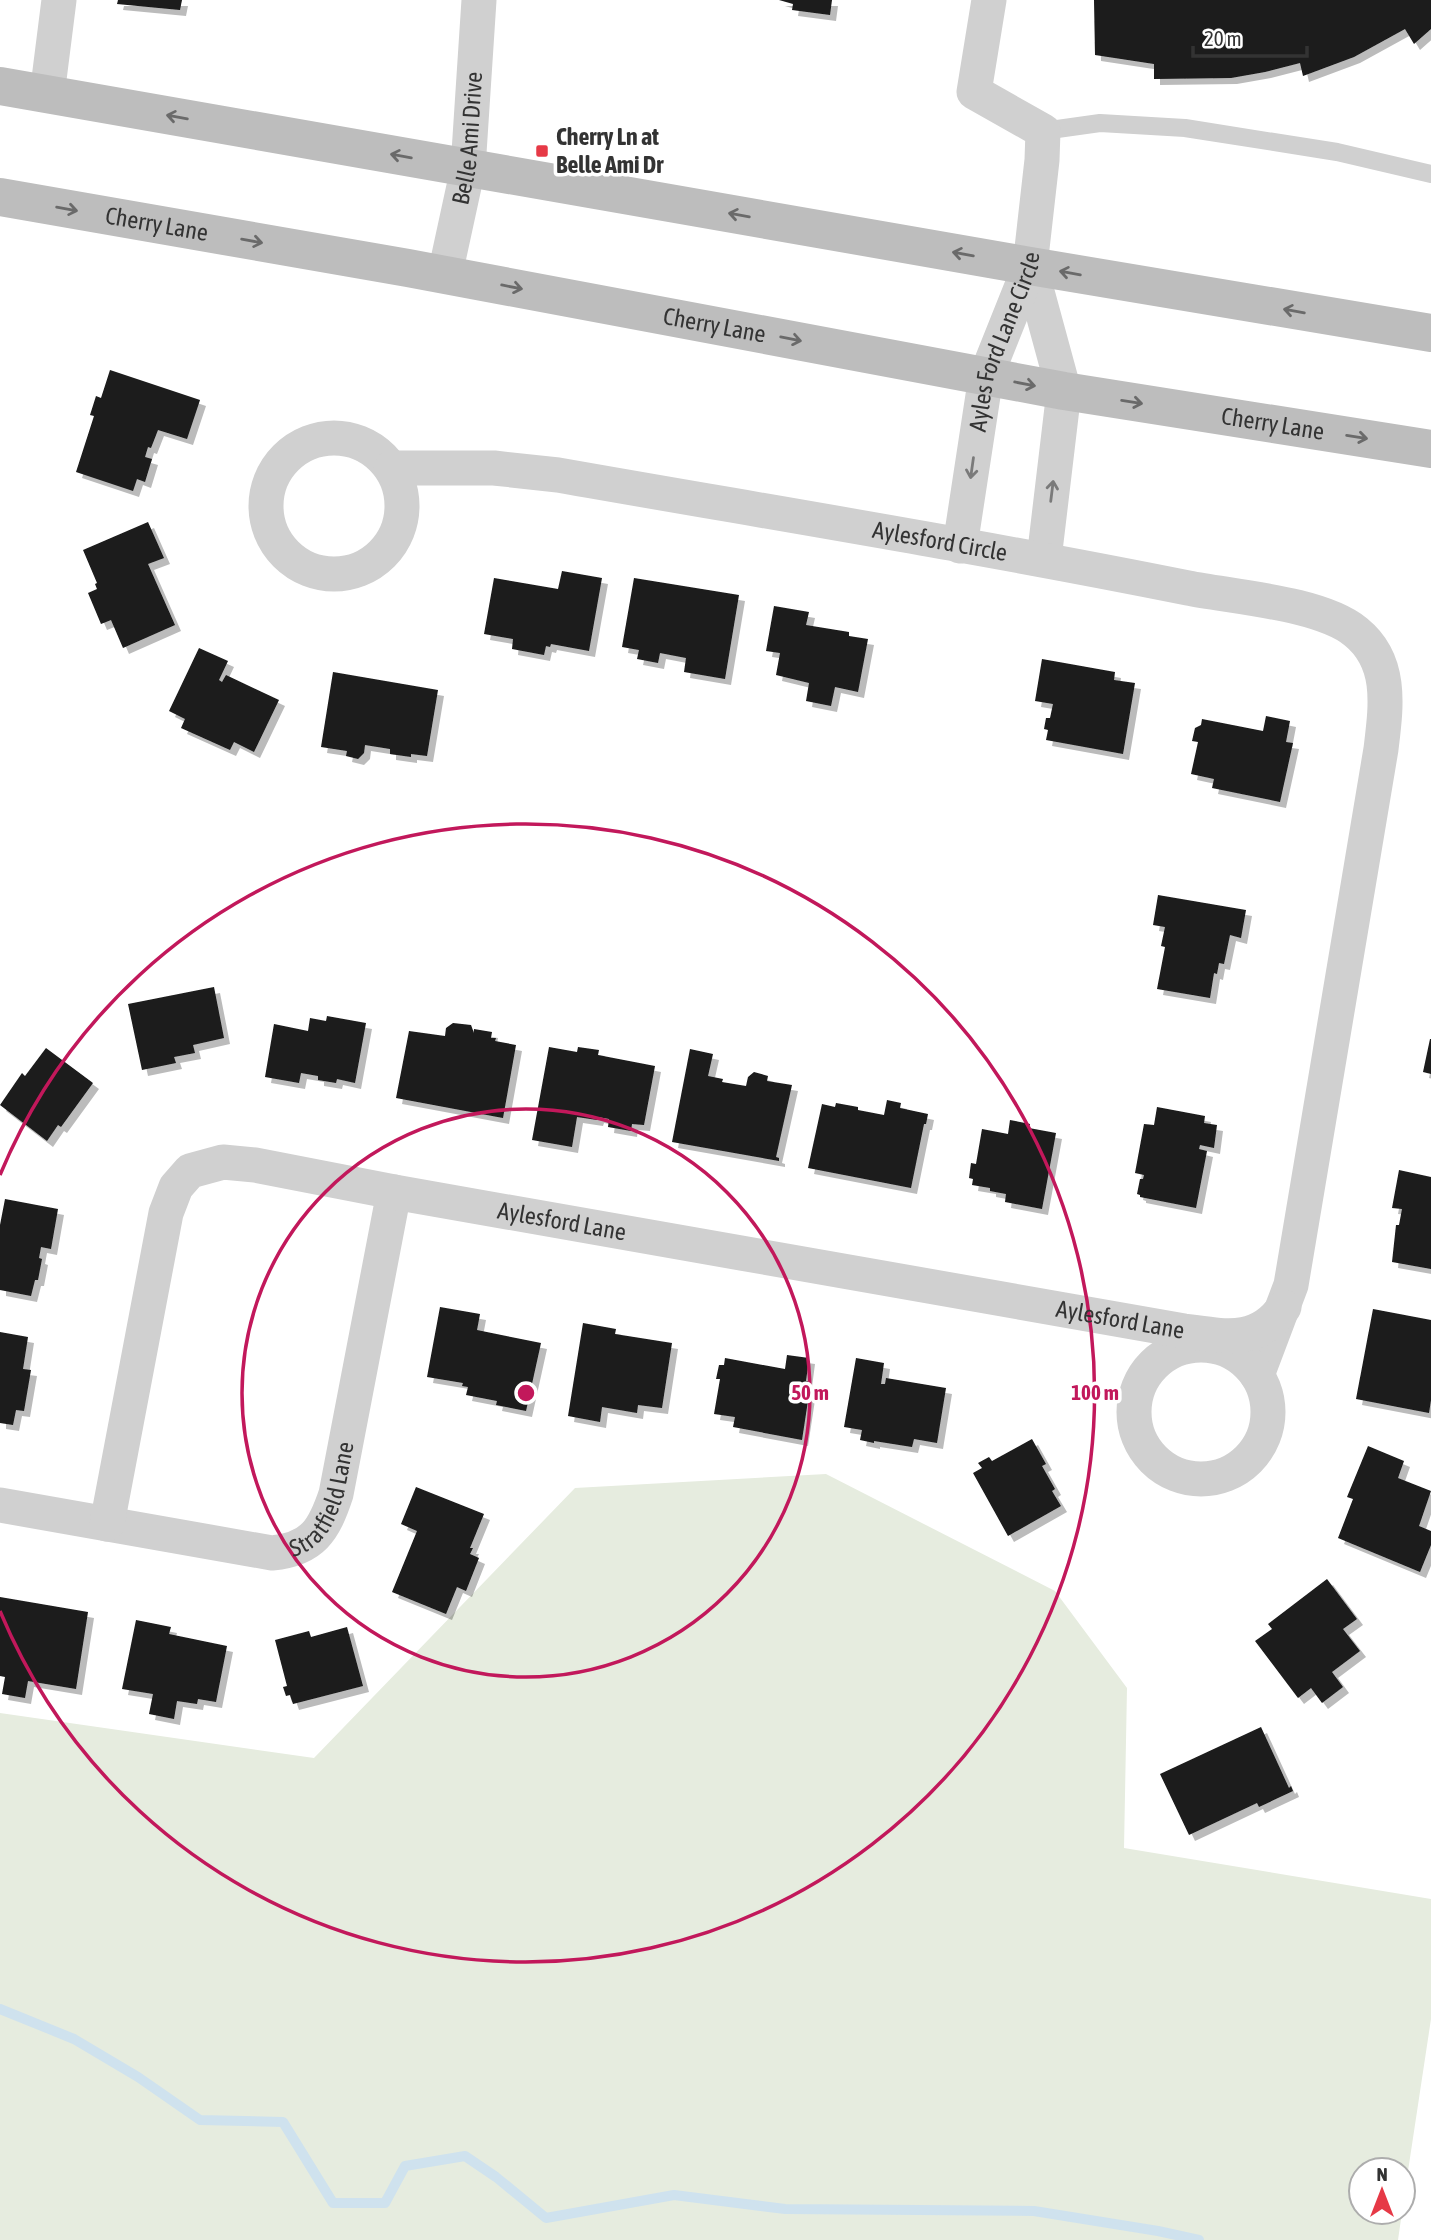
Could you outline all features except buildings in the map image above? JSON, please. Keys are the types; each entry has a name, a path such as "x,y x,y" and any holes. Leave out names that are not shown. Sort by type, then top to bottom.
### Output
{"main road":[{"path":"0,86 1030,266 1431,333"},
{"name":"Cherry Lane","path":"0,197 445,275 1065,391 1431,449"}],"street":[{"path":"47,94 59,0"},
{"name":"Belle Ami Drive","path":"445,275 468,168 480,0"},
{"path":"989,0 974,92 1043,131 1030,266"},
{"name":"Ayles Ford Lane Circle","path":"960,546 986,376 1030,266"},
{"name":"Ayles Ford Lane Circle","path":"1030,266 1065,391 1044,559"},
{"name":"Aylesford Circle","path":"391,468 494,468 558,475 1044,559 1292,607 1340,622 1366,641 1383,672 1386,709 1304,1215 1291,1285 1284,1307"},
{"name":"Aylesford Lane","path":"107,1524 166,1213 177,1187 190,1171 223,1162 255,1165 394,1192 1184,1331 1232,1336 1255,1333 1276,1319 1284,1307"},
{"name":"Stratfield Lane","path":"0,1505 272,1553 289,1552 303,1545 322,1529 328,1520 336,1493 394,1192"},
{"path":"1257,1375 1284,1307"}],"lane":[{"path":"1043,131 1100,123 1185,128 1337,152 1431,174"}],"shaded area":[{"path":"826,1474 1055,1591 1127,1688 1124,1848 1431,1899 1431,2019 1410,2156 1347,2156 1347,2226 1400,2226 1398,2240 0,2240 0,1713 314,1758 575,1488"}],"waterway":[{"path":"0,2009 74,2039 138,2077 200,2120 283,2122 333,2203 385,2203 405,2166 465,2156 496,2177 546,2218 674,2195 785,2209 1034,2211 1199,2240"}],"place":[{"name":"Cherry Ln at Belle Ami Dr","path":"542,151"}]}
